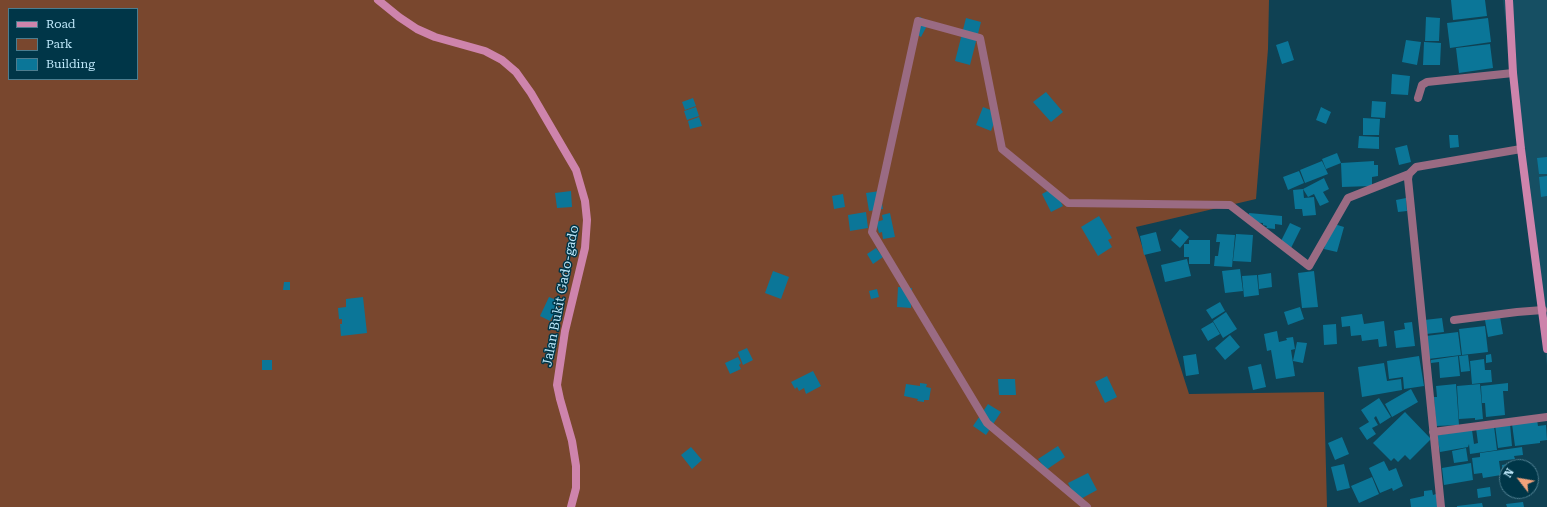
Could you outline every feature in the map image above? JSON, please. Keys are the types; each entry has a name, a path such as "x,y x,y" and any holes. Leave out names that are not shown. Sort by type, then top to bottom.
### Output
{"street":[{"name":"Jalan Bukit Gado-gado","path":"378,0 417,29 435,37 485,51 516,72 531,94 576,170 585,201 587,220 585,248 565,331 558,385 560,399 572,441 576,466 576,488 571,507"},
{"path":"1509,0 1513,73 1521,149 1547,349"},
{"path":"1087,507 987,423 872,232 918,21 980,38 1002,148 1068,203 1230,205 1309,266 1348,198 1409,174 1416,167 1521,149"},
{"path":"1418,98 1422,85 1427,82 1513,73"},
{"path":"1409,174 1408,180 1441,507"},
{"path":"1454,320 1543,310"},
{"path":"1433,432 1547,417"}],"shaded area":[{"path":"1503,0 1547,0 1547,366 1511,71"}],"green space":[{"path":"0,0 1269,0 1268,49 1256,199 1136,227 1189,394 1324,392 1327,507 0,507"}],"building":[{"path":"1451,0 1485,0 1487,16 1453,20"},
{"path":"920,17 929,22 921,37 912,31"},
{"path":"1426,17 1440,18 1439,41 1425,41"},
{"path":"966,18 981,22 970,65 955,61"},
{"path":"1488,18 1491,42 1450,48 1447,23"},
{"path":"1406,40 1421,42 1417,65 1402,62"},
{"path":"1288,41 1294,60 1282,64 1276,45"},
{"path":"1424,42 1441,43 1440,65 1423,65"},
{"path":"1490,44 1493,68 1459,73 1456,48"},
{"path":"1392,74 1410,76 1408,95 1391,94"},
{"path":"1046,92 1063,112 1051,122 1033,102"},
{"path":"693,98 696,106 685,110 682,102"},
{"path":"1372,101 1386,102 1385,118 1371,117"},
{"path":"696,107 699,116 687,120 684,111"},
{"path":"983,107 998,113 991,131 976,125"},
{"path":"1321,107 1331,112 1326,124 1316,120"},
{"path":"699,117 702,126 690,129 688,121"},
{"path":"1363,118 1380,119 1379,135 1363,135"},
{"path":"1449,135 1458,135 1459,147 1450,148"},
{"path":"1359,136 1379,137 1379,149 1358,148"},
{"path":"1407,145 1411,162 1399,165 1395,148"},
{"path":"1337,153 1341,163 1326,169 1322,159"},
{"path":"1547,157 1547,174 1539,174 1537,158"},
{"path":"1322,161 1328,174 1305,183 1300,170"},
{"path":"1374,161 1374,165 1378,165 1378,176 1372,177 1372,186 1342,187 1341,163"},
{"path":"1299,171 1304,183 1288,190 1283,177"},
{"path":"1547,176 1547,196 1541,197 1539,177"},
{"path":"1324,178 1329,189 1323,192 1329,202 1320,206 1314,194 1308,197 1303,189"},
{"path":"1053,188 1063,206 1051,212 1042,194"},
{"path":"1303,189 1304,198 1314,197 1316,215 1303,216 1302,209 1295,209 1293,190"},
{"path":"571,191 572,207 557,208 555,193"},
{"path":"880,191 883,209 869,211 866,193"},
{"path":"843,194 845,207 834,209 832,196"},
{"path":"1406,198 1407,211 1398,212 1396,200"},
{"path":"866,212 868,228 850,231 848,215"},
{"path":"890,213 895,237 883,239 882,232 879,233 876,222 883,220 882,215"},
{"path":"1249,213 1282,216 1282,225 1275,224 1275,229 1266,228 1267,226 1263,225 1263,223 1248,222"},
{"path":"1099,216 1112,238 1108,240 1112,247 1098,256 1081,227"},
{"path":"1290,223 1301,228 1289,252 1281,241"},
{"path":"1331,223 1344,227 1337,252 1324,249"},
{"path":"1180,229 1189,237 1180,248 1171,240"},
{"path":"1156,232 1161,251 1144,255 1140,236"},
{"path":"1217,234 1235,235 1232,267 1214,266 1215,256 1218,256 1220,242 1216,242"},
{"path":"1236,234 1253,235 1251,262 1233,261"},
{"path":"1189,240 1210,240 1210,264 1189,264 1189,257 1184,257 1184,244 1189,244"},
{"path":"876,248 883,257 873,264 867,254"},
{"path":"1187,259 1191,276 1165,282 1161,265"},
{"path":"1240,269 1243,291 1225,293 1222,271"},
{"path":"773,271 789,277 781,299 765,293"},
{"path":"1314,271 1318,307 1302,308 1298,273"},
{"path":"1271,273 1272,287 1259,289 1258,275"},
{"path":"1257,275 1259,295 1244,297 1242,276"},
{"path":"284,282 290,282 290,290 283,290"},
{"path":"898,287 912,288 911,308 897,307"},
{"path":"877,289 879,297 871,299 869,291"},
{"path":"363,297 367,333 341,336 340,324 342,324 342,319 339,319 338,308 346,307 346,299"},
{"path":"549,297 559,301 556,307 559,308 556,316 553,315 550,321 540,316"},
{"path":"1220,302 1225,311 1212,319 1206,310"},
{"path":"1300,307 1304,319 1288,325 1284,312"},
{"path":"1226,312 1237,329 1223,338 1213,321"},
{"path":"1362,314 1364,324 1384,321 1387,346 1379,347 1378,339 1362,341 1361,335 1351,336 1350,326 1342,327 1341,317"},
{"path":"1500,317 1503,334 1488,337 1485,320"},
{"path":"1442,318 1444,332 1426,334 1424,320"},
{"path":"1213,322 1220,334 1208,341 1201,329"},
{"path":"1412,322 1415,346 1396,348 1394,331 1405,329 1404,323"},
{"path":"1336,324 1337,344 1324,345 1323,325"},
{"path":"1485,326 1488,352 1462,355 1459,329"},
{"path":"1277,331 1279,342 1287,340 1286,338 1293,337 1295,349 1291,350 1295,376 1276,379 1271,350 1267,351 1264,334"},
{"path":"1458,332 1461,355 1428,359 1426,336"},
{"path":"1230,335 1240,347 1225,360 1215,348"},
{"path":"1297,342 1307,343 1303,363 1293,361"},
{"path":"747,348 753,360 743,365 738,352"},
{"path":"1196,354 1199,374 1186,376 1183,356"},
{"path":"1491,354 1492,362 1486,363 1486,355"},
{"path":"1468,355 1470,371 1461,372 1459,356"},
{"path":"1419,356 1424,386 1404,389 1403,377 1389,379 1387,361"},
{"path":"1458,356 1460,376 1440,378 1439,362 1431,363 1431,360"},
{"path":"738,357 741,363 739,365 741,369 730,374 725,363"},
{"path":"1484,359 1485,370 1491,370 1492,382 1472,384 1470,361"},
{"path":"262,360 272,360 272,370 262,370"},
{"path":"1384,363 1387,381 1401,379 1402,390 1362,397 1358,367"},
{"path":"1261,364 1266,387 1253,390 1248,367"},
{"path":"813,371 821,386 806,394 804,388 799,391 797,387 795,389 791,382"},
{"path":"1107,376 1117,397 1105,403 1095,382"},
{"path":"998,379 1015,379 1016,395 999,395"},
{"path":"920,383 927,384 926,387 931,388 929,400 924,400 924,402 917,401 918,399 904,396 906,384 920,386"},
{"path":"1508,383 1508,391 1503,391 1505,415 1486,417 1485,403 1482,403 1481,386"},
{"path":"1456,384 1459,425 1436,426 1434,397 1437,397 1436,386"},
{"path":"1480,384 1483,419 1459,419 1457,386"},
{"path":"1411,389 1418,402 1392,417 1385,404"},
{"path":"1379,398 1391,417 1380,424 1376,416 1374,418 1378,425 1372,428 1376,434 1367,440 1359,428 1369,422 1361,410"},
{"path":"988,404 1001,412 986,435 973,426"},
{"path":"1405,412 1431,439 1410,460 1405,455 1398,462 1394,458 1391,461 1373,443"},
{"path":"1537,420 1538,426 1546,425 1547,440 1540,441 1540,443 1515,446 1512,424"},
{"path":"1510,424 1512,446 1498,448 1495,425"},
{"path":"1494,426 1497,450 1470,454 1469,444 1468,447 1440,452 1437,435 1472,430 1474,444 1478,443 1476,428"},
{"path":"1342,437 1349,454 1335,460 1328,443"},
{"path":"1058,446 1065,457 1046,470 1038,459"},
{"path":"691,447 702,460 692,469 681,455"},
{"path":"1522,447 1523,455 1514,456 1515,459 1499,459 1499,475 1483,478 1482,473 1474,474 1472,458 1480,457 1480,453"},
{"path":"1466,448 1468,461 1454,463 1452,451"},
{"path":"1384,461 1389,471 1396,468 1403,486 1393,491 1392,488 1380,493 1369,468"},
{"path":"1471,463 1473,480 1444,485 1442,468"},
{"path":"1344,464 1350,488 1337,491 1331,467"},
{"path":"1088,473 1097,490 1077,501 1068,483"},
{"path":"1372,477 1379,494 1359,503 1351,486"},
{"path":"1490,487 1491,496 1478,498 1477,489"},
{"path":"1432,490 1433,495 1436,494 1438,507 1411,507 1410,499 1424,496 1424,491"},
{"path":"1523,502 1524,507 1507,507 1506,504"},
{"path":"1482,503 1483,507 1457,507 1457,506"}]}
